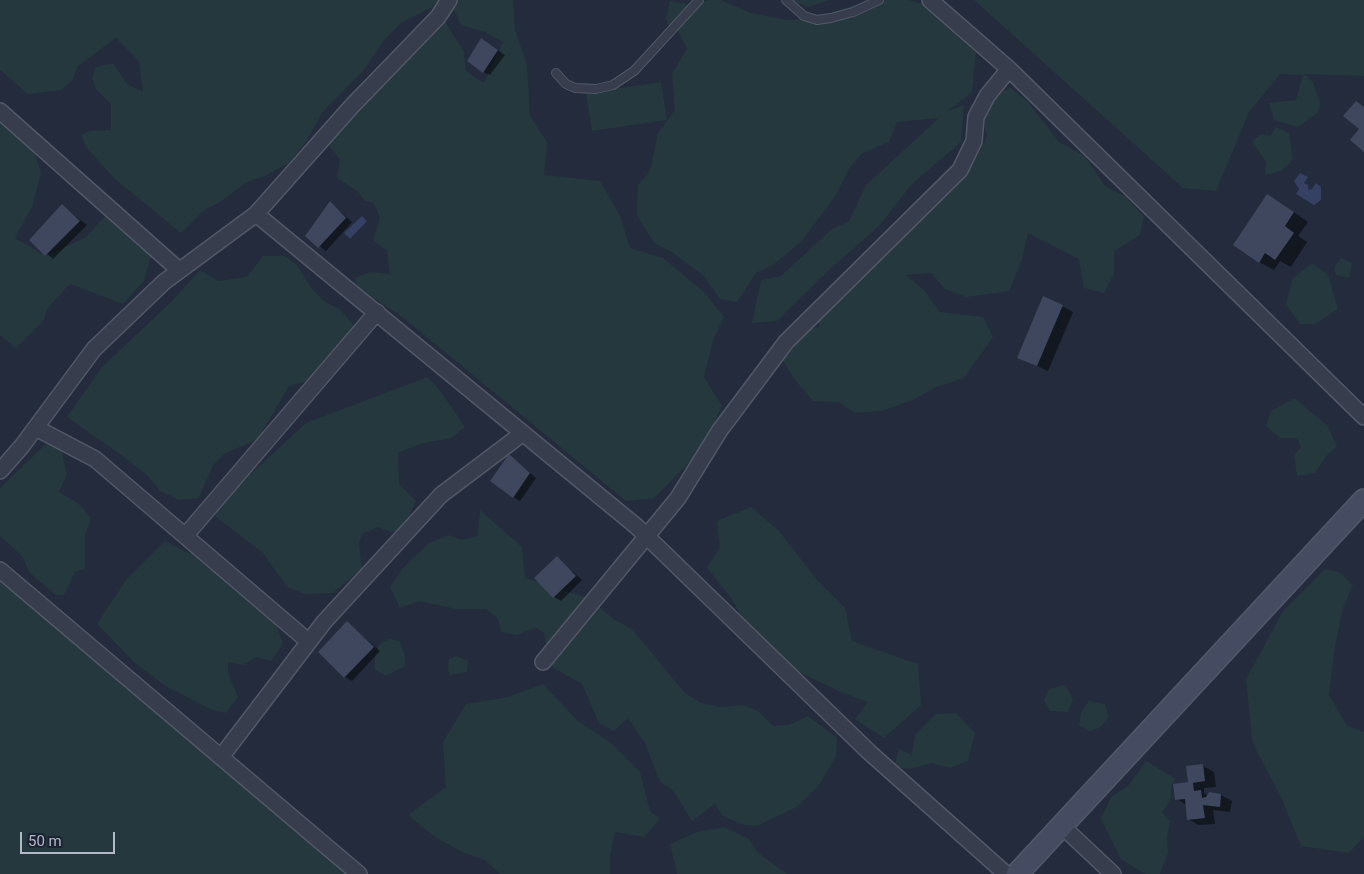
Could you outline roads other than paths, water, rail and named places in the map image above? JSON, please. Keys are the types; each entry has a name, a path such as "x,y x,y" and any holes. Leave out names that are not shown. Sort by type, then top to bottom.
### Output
{"street":[{"path":"0,471 36,428 94,350 164,282 256,214 351,107 438,17 449,0"},
{"path":"930,0 1009,69 1364,417"},
{"path":"543,662 678,498 720,430 786,342 960,170 974,141 976,117 987,96 1009,69"},
{"path":"0,111 179,270"},
{"path":"256,214 647,536 869,752 1006,874"},
{"path":"185,536 377,312"},
{"path":"36,428 95,459 309,642"},
{"path":"221,757 324,622 441,496 523,433"},
{"path":"1018,874 1364,500"},
{"path":"0,570 359,874"},
{"path":"1062,826 1113,874"}],"lane":[{"path":"556,73 566,84 575,88 596,89 613,85 634,70 699,0"},
{"path":"786,0 804,16 817,20 853,12 879,0"}],"water":[{"path":"1300,173 1308,177 1304,183 1308,185 1308,189 1311,190 1316,183 1321,187 1321,200 1314,205 1296,194 1299,189 1294,181"},
{"path":"362,216 367,221 350,239 344,233"}]}
